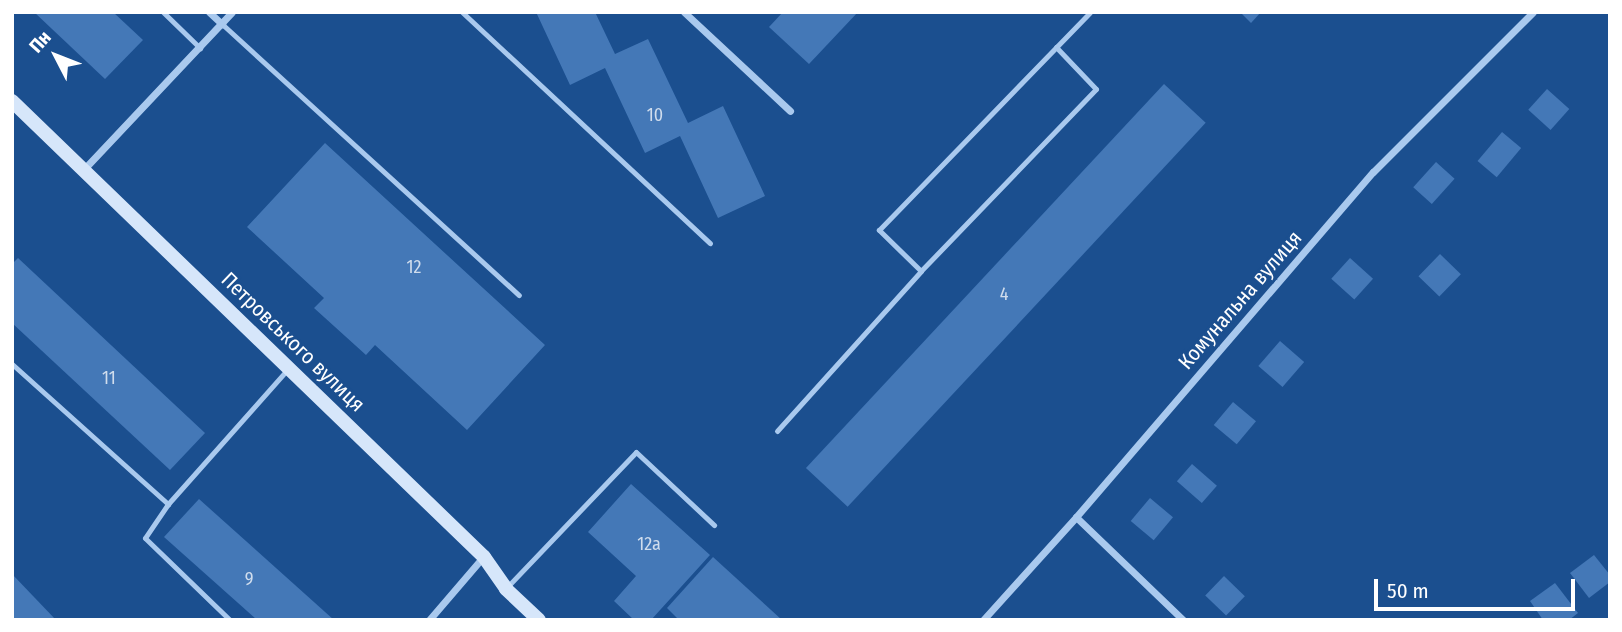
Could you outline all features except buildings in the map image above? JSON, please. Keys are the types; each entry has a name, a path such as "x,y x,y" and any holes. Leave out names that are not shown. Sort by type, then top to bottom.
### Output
{"street":[{"path":"209,12 222,24"},
{"path":"85,168 232,12"},
{"path":"684,12 790,111"},
{"name":"Комунальна вулиця","path":"983,620 1076,517 1373,172 1533,12"},
{"name":"Петровського вулиця","path":"12,101 85,168 288,369 484,557 506,589 538,620"},
{"path":"1076,517 1183,620"},
{"path":"433,618 484,557"}],"lane":[{"path":"163,12 200,48"},
{"path":"462,12 710,243"},
{"path":"921,271 879,230 1090,12"},
{"path":"222,24 519,295"},
{"path":"777,431 921,271 1096,89 1056,47"},
{"path":"12,364 168,504"},
{"path":"230,620 145,538 168,504 288,369"},
{"path":"506,589 636,452 714,525"}]}
